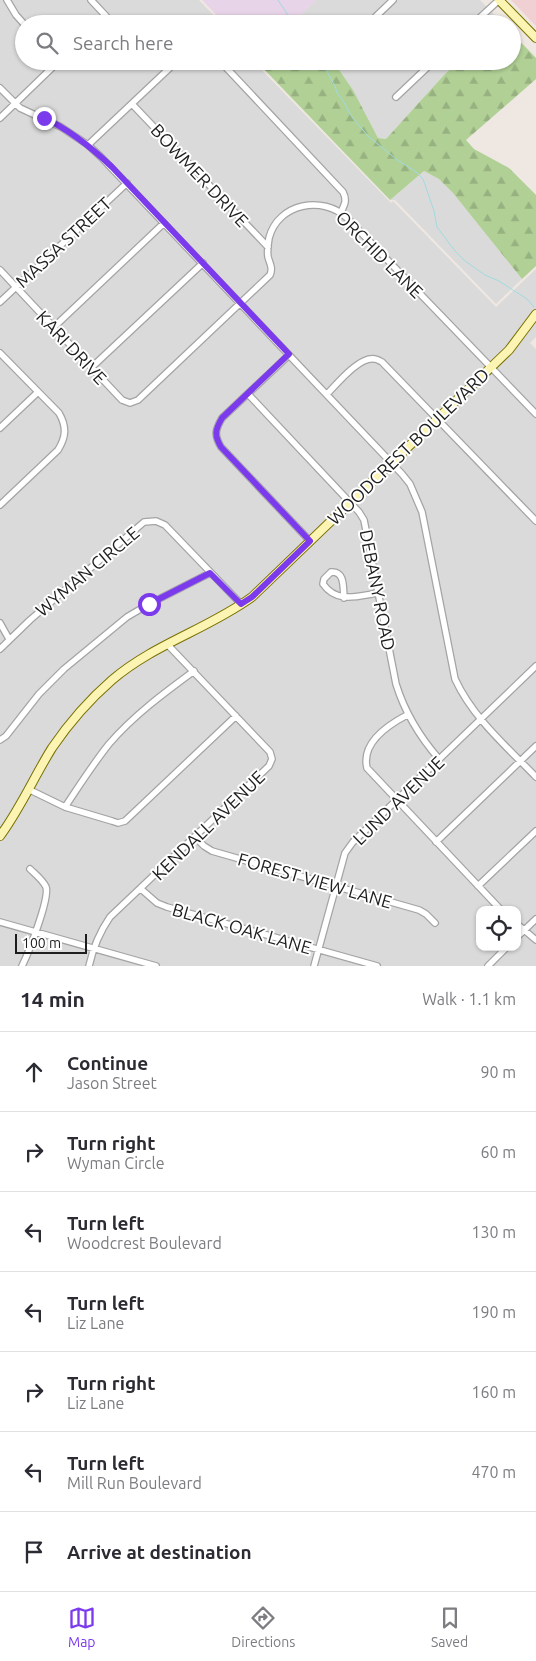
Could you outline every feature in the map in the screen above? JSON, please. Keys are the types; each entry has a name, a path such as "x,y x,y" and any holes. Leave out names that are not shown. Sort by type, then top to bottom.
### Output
{"street":[{"path":"7,0 16,15"},
{"path":"91,0 105,15"},
{"path":"377,15 393,0"},
{"path":"483,15 499,0 514,15"},
{"path":"521,23 536,38"},
{"path":"0,118 50,70"},
{"path":"88,146 168,70"},
{"path":"228,70 343,192 346,197 341,212"},
{"path":"396,97 424,70"},
{"path":"0,88 25,111 61,127 88,146 127,183 392,462 410,484 422,512 455,679 467,702 481,719 536,777"},
{"name":"BOWMER DRIVE","path":"132,104 268,247"},
{"name":"MASSA STREET","path":"0,302 127,183"},
{"name":"ORCHID LANE","path":"130,403 138,400 270,275 272,271 268,247 273,228 289,211 304,205 314,204 330,207 341,212 536,414"},
{"path":"54,327 164,222"},
{"path":"92,367 203,263"},
{"name":"KARI DRIVE","path":"0,270 122,400 130,403"},
{"name":"WOODCREST BOULEVARD","path":"0,836 53,748 80,712 119,675 149,654 214,622 252,597 490,367 516,341 536,314"},
{"path":"0,352 59,413 65,430 64,441 58,450 0,505"},
{"path":"289,354 222,418 218,426 216,440 310,541"},
{"path":"327,394 358,363 374,358 382,362 536,521"},
{"path":"0,428 38,392"},
{"name":"DEBANY ROAD","path":"248,394 360,512 364,520 396,684 407,715 421,737 439,759"},
{"name":"WYMAN CIRCLE","path":"0,649 30,620 144,522 156,521 165,525 241,604"},
{"path":"344,598 340,574 331,572 324,579 323,584 336,596 344,598 378,592"},
{"path":"0,740 6,736 40,694 64,669 127,617 210,573"},
{"path":"0,623 9,639"},
{"name":"KENDALL AVENUE","path":"89,966 93,948 110,917 269,766 272,759 270,752 168,644"},
{"name":"LUND AVENUE","path":"314,966 345,853 353,842 536,666"},
{"path":"64,807 85,775 110,744 132,721 194,671"},
{"path":"407,715 390,725 371,743 365,760 367,768 497,906"},
{"path":"28,789 64,807 118,822 125,821 236,716"},
{"path":"436,842 536,746"},
{"path":"478,886 536,831"},
{"name":"FOREST VIEW LANE","path":"195,837 212,851 419,910 426,914 435,924"},
{"path":"22,966 36,932 47,893 43,882 30,869"},
{"name":"BLACK OAK LANE","path":"141,889 157,903 377,966"},
{"path":"521,933 536,918"},
{"path":"0,922 156,966"},
{"path":"521,927 536,940"},
{"path":"488,966 503,951"}],"shaded area":[{"path":"0,0 199,0 213,15 15,15 15,70 262,70 391,203 393,201 496,307 536,269 536,337 530,343 536,349 536,966 0,966"},
{"path":"202,0 316,0 300,15 216,15"},
{"path":"316,0 389,0 373,15 300,15"},
{"path":"398,0 480,0 487,7 479,15 382,15"},
{"path":"511,0 536,0 536,26 529,19"},
{"path":"491,11 495,15 487,15"},
{"path":"339,70 420,70 393,96 396,101 429,70 449,70 386,139 378,138 353,90"},
{"path":"424,171 439,179 453,193 522,279 496,304 395,200 390,200"}],"green space":[{"path":"521,42 536,58 536,79 466,140 474,149 509,168 536,195 536,266 522,279 453,193 439,179 424,171 390,200 265,70 339,70 353,90 378,138 386,139 449,70 521,70"}],"waterway":[{"path":"278,0 288,15"},
{"path":"326,70 337,93 352,117 368,136 423,179 434,211 437,227 455,251 465,261 485,275 499,281 527,299 534,307"}],"route":[{"path":"44,118 61,127 88,146 112,167 289,354 222,418 218,426 216,440 310,541 252,597 241,604 210,573 149,604"}]}
